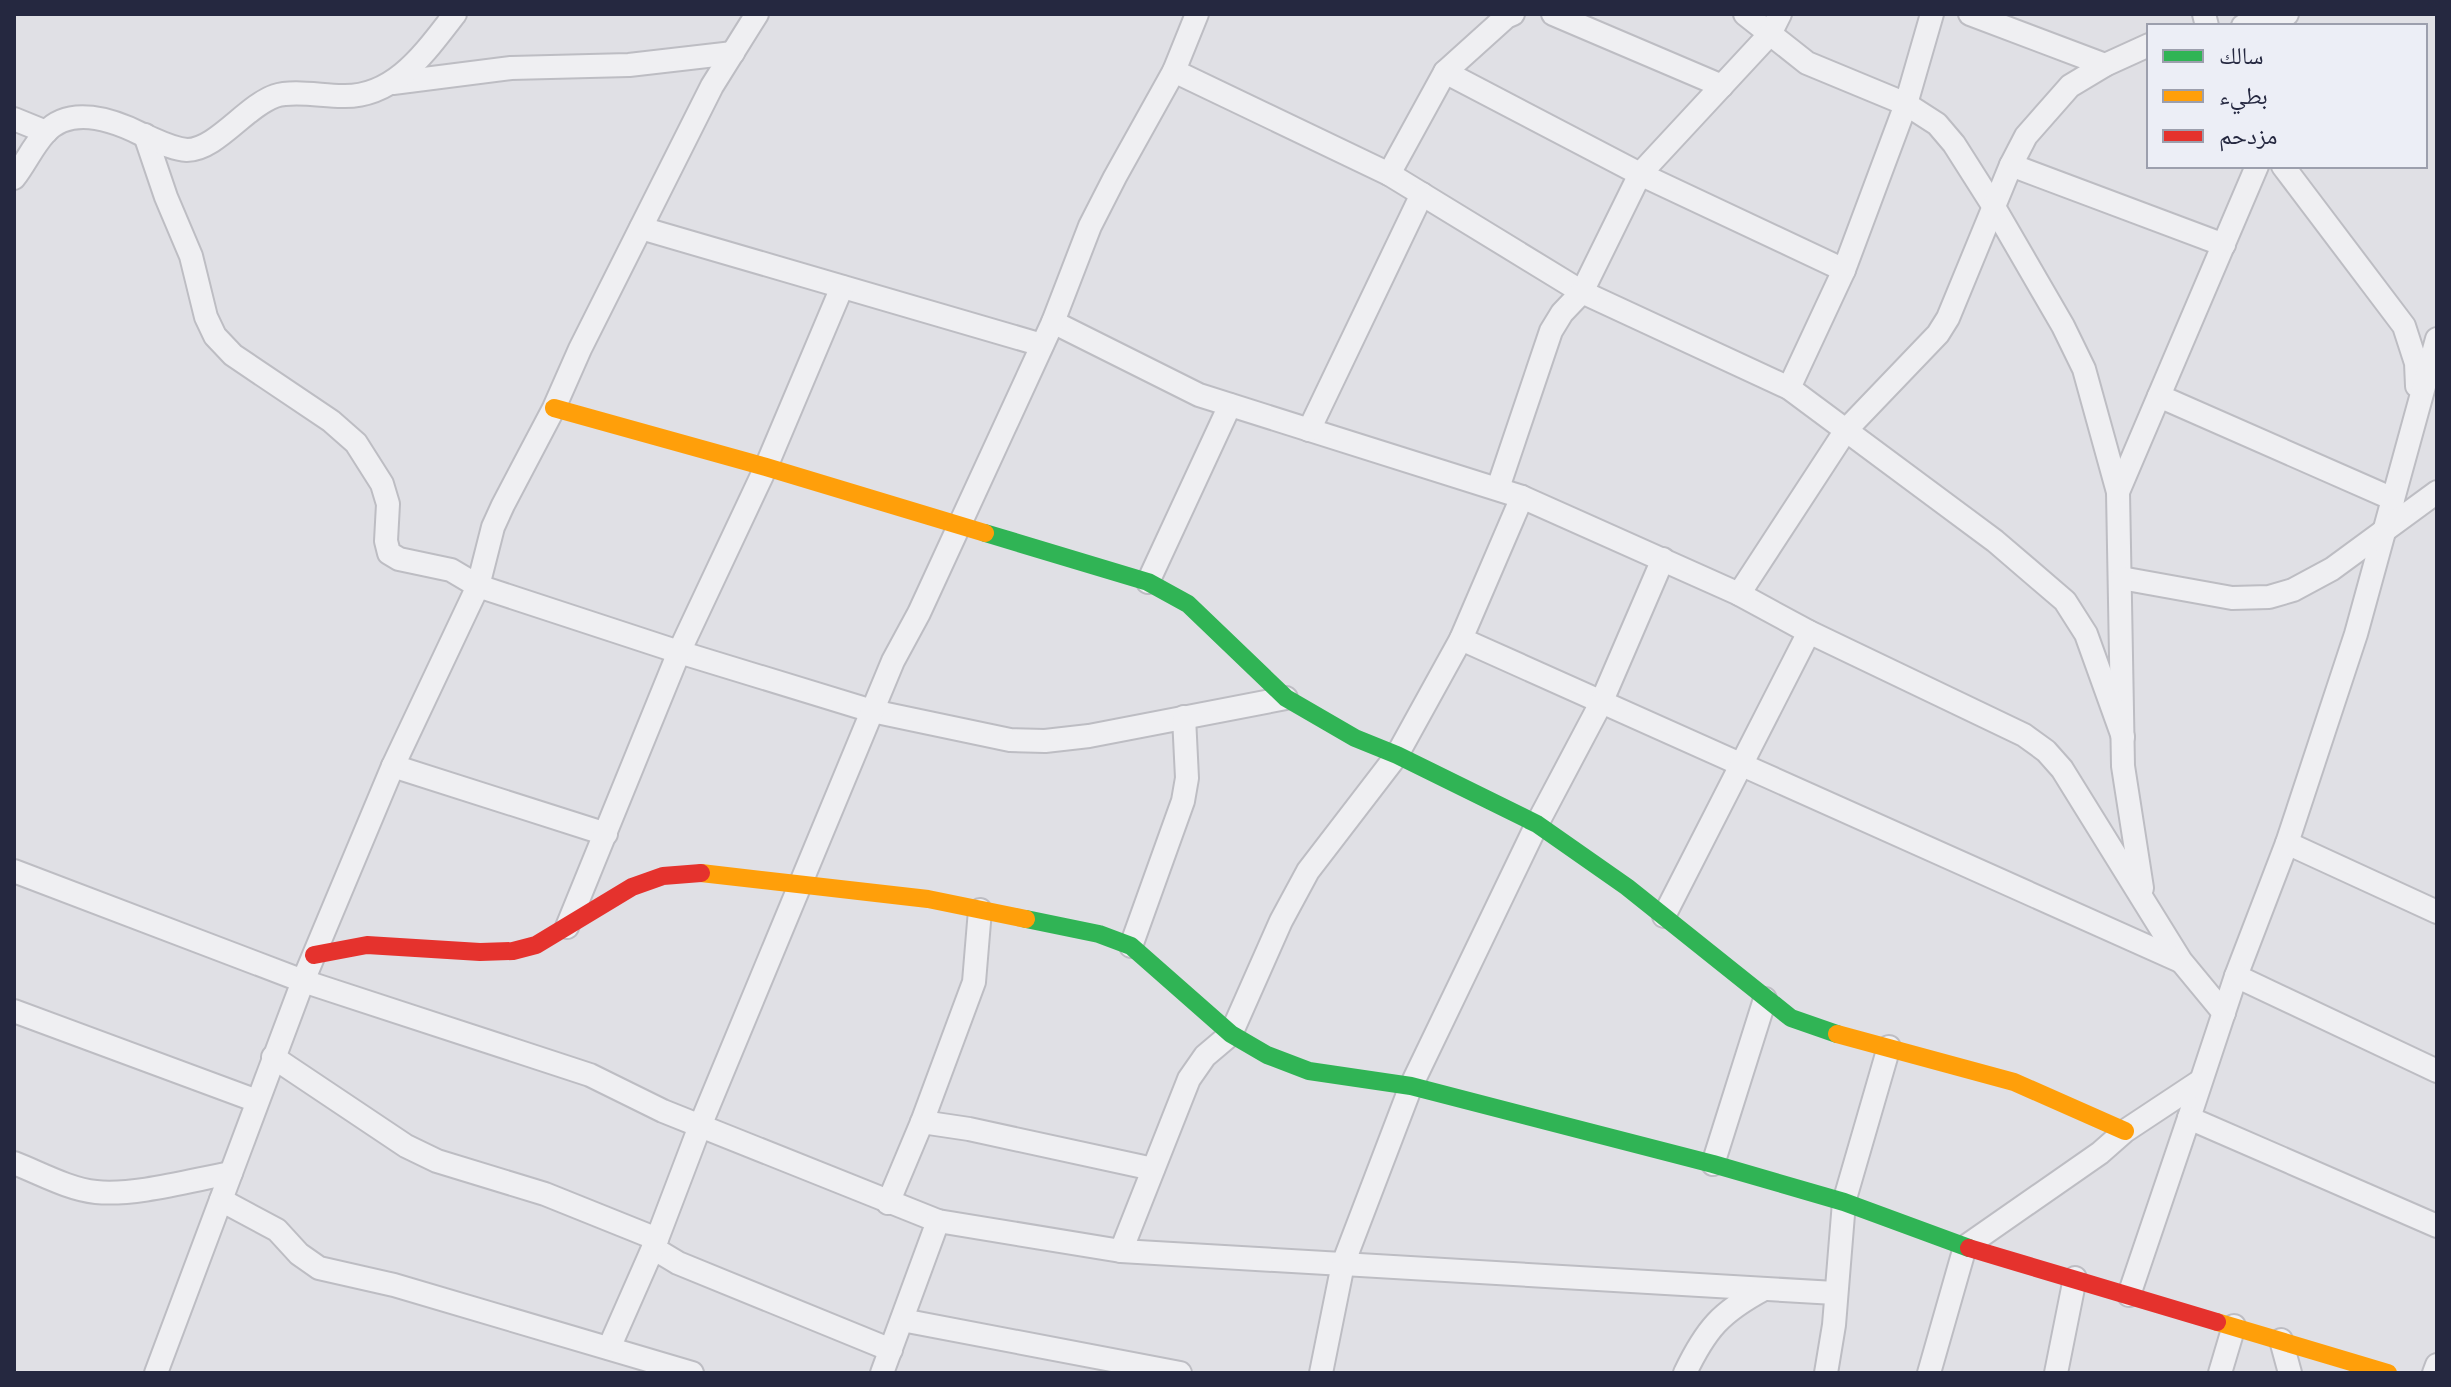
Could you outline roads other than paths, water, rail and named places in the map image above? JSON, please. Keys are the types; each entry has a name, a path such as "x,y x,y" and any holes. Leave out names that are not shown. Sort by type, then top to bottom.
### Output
{"street":[{"path":"393,83 421,56 455,14"},
{"path":"156,1373 303,981 393,766 478,586 493,527 712,86 757,14"},
{"path":"609,1348 655,1244 700,1126 893,661 919,613 1053,322 1106,194 1174,71 1197,14"},
{"path":"1389,174 1445,72 1513,14"},
{"path":"1553,14 1722,86"},
{"path":"1745,14 1807,63 1906,104 1937,124 1954,144 1994,207 2063,326 2084,369 2118,492 2125,780 2143,897"},
{"path":"1498,488 1551,331 1562,313 1582,292 1640,174 1770,34 1780,14"},
{"path":"1789,388 1844,270 1906,104 1932,14"},
{"path":"1970,14 2105,65"},
{"path":"2250,24 2287,14"},
{"path":"1739,594 1846,430 1938,334 1948,318 2026,136 2070,86 2105,65 2147,46"},
{"path":"14,178 46,132 62,120 89,117 120,123 168,146 189,150 207,144 256,106 276,96 349,97 393,83 511,68 629,65 733,53"},
{"path":"1174,71 1389,174 1582,292 1789,388 1995,541 2065,601 2086,634 2123,737"},
{"path":"1445,72 1640,174 1844,270"},
{"path":"14,119 46,132"},
{"path":"145,135 166,197 191,256 206,317 215,336 233,355 331,421 356,443 382,484 388,504 386,541 389,553 399,559 451,570 478,586 872,711 1010,740 1045,741 1286,698"},
{"path":"2011,165 2224,245"},
{"path":"2118,492 2256,168"},
{"path":"2285,168 2404,326 2416,363 2418,402"},
{"path":"1309,430 1422,194"},
{"path":"641,228 1042,345"},
{"path":"567,927 679,652 766,467 842,287"},
{"path":"1053,322 1199,395 1522,497 1739,594 1809,632 2024,735 2046,751 2062,769 2181,961 2224,1013"},
{"path":"2129,1295 2199,1082 2287,843 2356,634 2437,339"},
{"path":"2159,396 2393,499"},
{"path":"1148,582 1230,405"},
{"path":"554,408 766,467 1148,582 1188,604 1286,698 1308,713 1537,824 1664,916 1791,1018 1818,1029 2016,1083 2095,1122 2125,1131"},
{"path":"2121,578 2232,598 2269,597 2293,590 2332,569 2437,492"},
{"path":"1121,1251 1189,1079 1205,1056 1231,1034 1281,921 1308,871 1397,755 1461,639 1522,497"},
{"path":"1321,1373 1343,1264 1411,1086 1537,824 1601,703 1663,559"},
{"path":"1664,916 1809,632"},
{"path":"1461,639 2181,961"},
{"path":"1131,946 1183,801 1187,778 1184,717"},
{"path":"393,766 606,834"},
{"path":"2287,843 2437,912"},
{"path":"14,871 303,981 590,1075 663,1111 938,1221 1121,1251 1835,1293"},
{"path":"314,955 367,945 513,951 536,945 632,887 663,876 692,872 928,899 1099,934 1131,946 1231,1034 1267,1055 1309,1071 1411,1086 1713,1164 1844,1202 1965,1247 2388,1373"},
{"path":"888,1203 974,982 980,910"},
{"path":"2236,976 2437,1071"},
{"path":"1713,1164 1765,999"},
{"path":"14,1011 257,1101"},
{"path":"1826,1373 1834,1325 1844,1202 1889,1047"},
{"path":"273,1057 406,1146 437,1161 545,1194 655,1244 678,1263 891,1350"},
{"path":"1929,1373 1965,1247 2100,1153 2125,1131 2199,1082"},
{"path":"2189,1118 2437,1226"},
{"path":"922,1122 969,1129 1153,1169"},
{"path":"14,1163 70,1186 95,1192 123,1192 231,1173"},
{"path":"221,1200 277,1230 299,1254 319,1268 394,1285 692,1373"},
{"path":"882,1373 938,1221"},
{"path":"2056,1373 2075,1278"},
{"path":"1685,1373 1702,1339 1717,1321 1739,1302 1766,1288"},
{"path":"902,1320 1180,1373"},
{"path":"2220,1373 2234,1326"},
{"path":"2281,1340 2290,1373"},
{"path":"2434,1373 2437,1365"}]}
